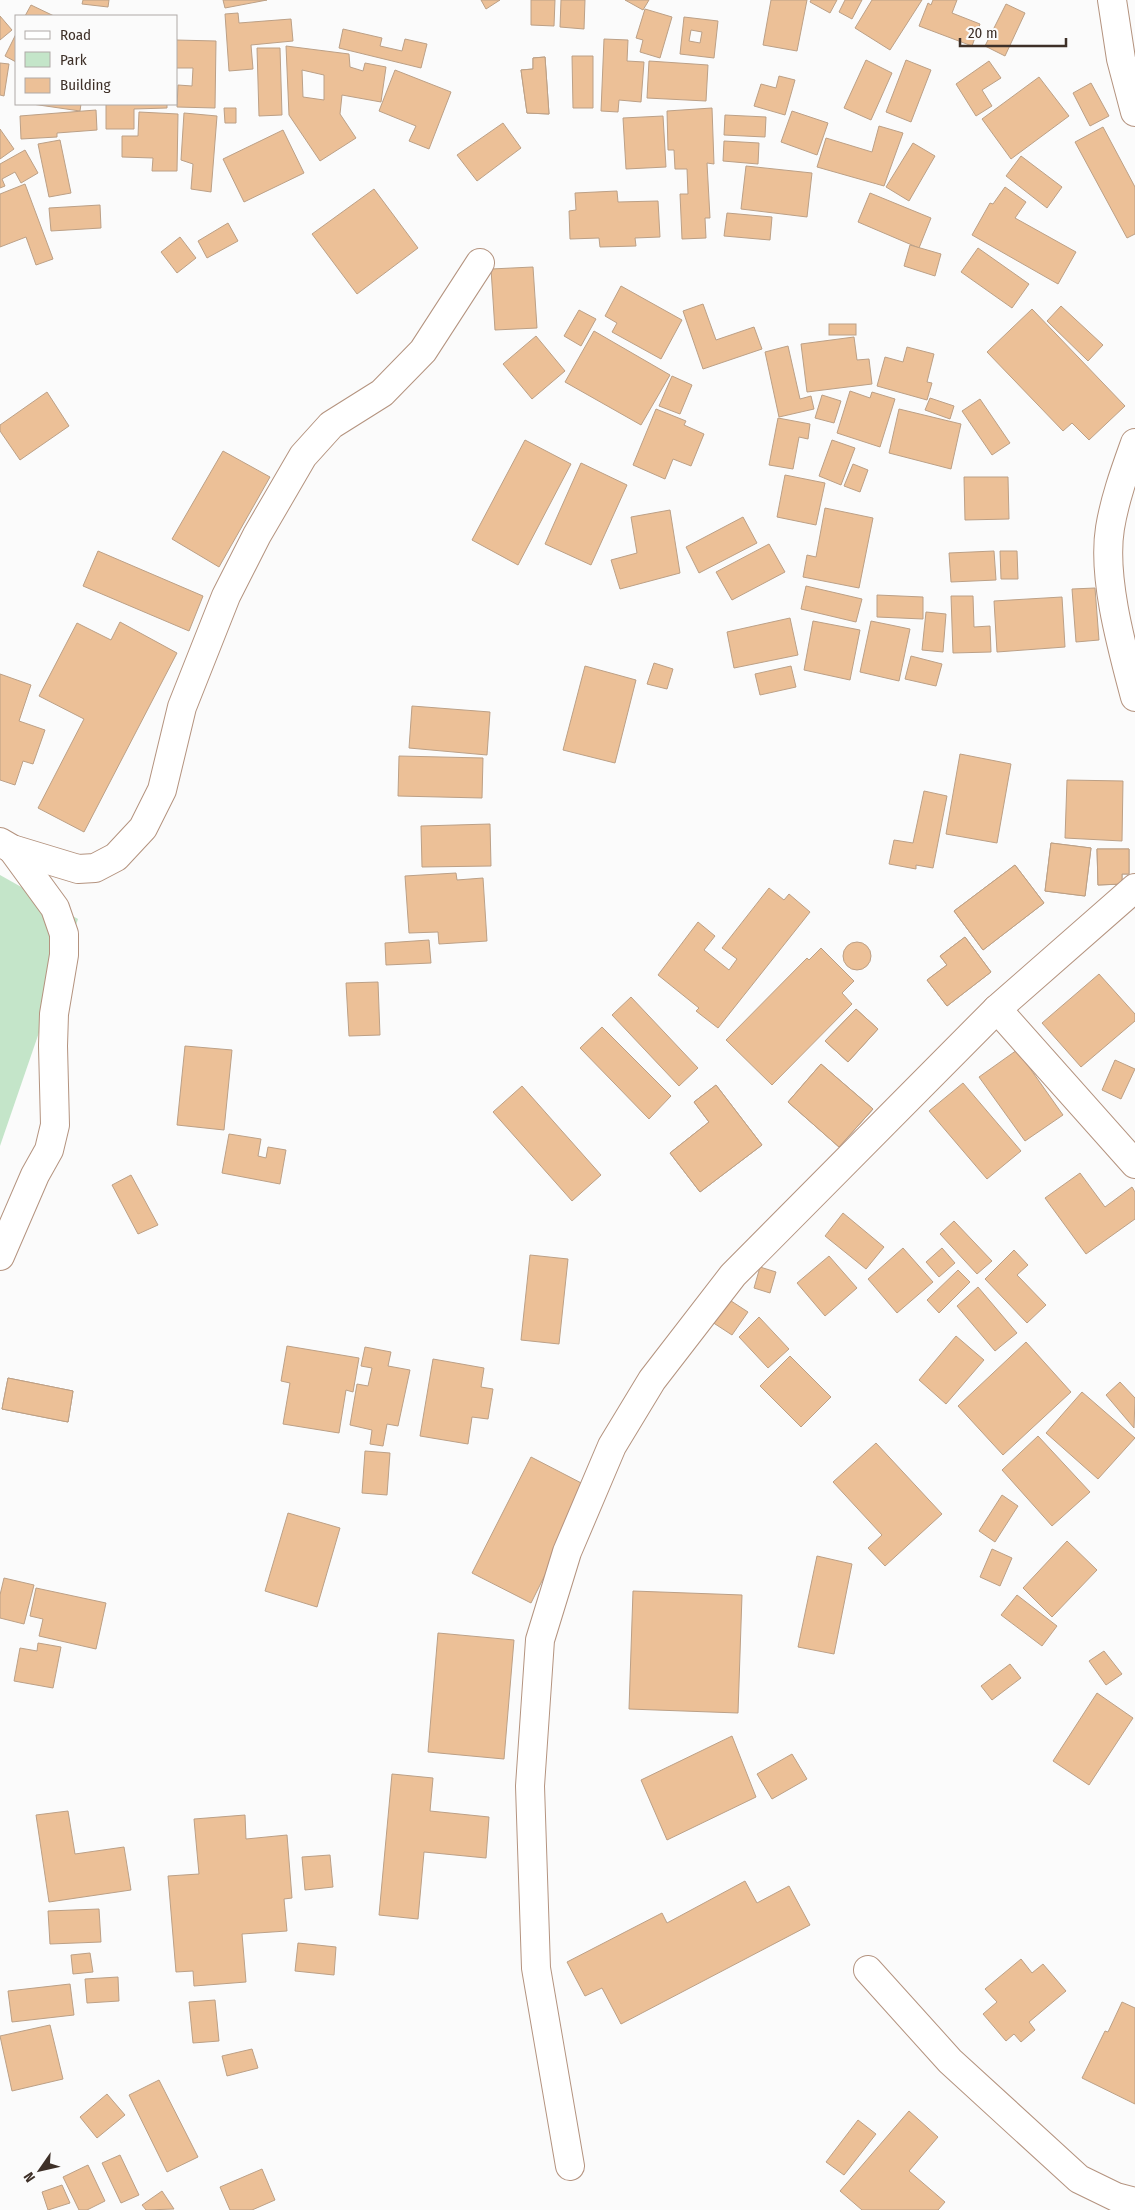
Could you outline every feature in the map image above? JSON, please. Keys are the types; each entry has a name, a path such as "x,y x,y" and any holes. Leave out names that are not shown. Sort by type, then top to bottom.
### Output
{"street":[{"path":"1112,0 1121,59 1135,112"},
{"path":"6,846 78,869 95,868 116,857 143,828 162,790 182,707 226,596 257,535 303,456 331,425 382,393 423,351 480,263"},
{"path":"1135,443 1119,485 1110,530 1110,585 1124,657 1135,697"},
{"path":"0,1256 35,1175 50,1150 55,1125 54,1022 64,955 64,934 55,908 6,846"},
{"path":"570,2166 536,1968 530,1786 540,1640 568,1552 612,1446 652,1380 733,1274 997,1009 1135,888"},
{"path":"997,1009 1135,1164"},
{"path":"868,1970 950,2061 1079,2178 1116,2197 1135,2202"}],"green space":[{"path":"0,875 78,919 0,1146"}],"building":[{"path":"83,0 109,0 108,7 82,4"},
{"path":"223,0 267,0 225,8"},
{"path":"481,0 500,0 486,9"},
{"path":"531,0 555,0 554,26 531,25"},
{"path":"561,0 585,0 584,29 560,27"},
{"path":"625,0 649,0 643,10"},
{"path":"771,0 807,0 797,51 763,45"},
{"path":"811,0 837,0 830,13 810,2"},
{"path":"845,0 862,0 852,19 839,12"},
{"path":"872,0 922,0 890,50 855,28"},
{"path":"933,0 957,0 952,13 980,24 972,46 919,26 928,3 931,5"},
{"path":"1006,4 1025,13 1005,56 985,46"},
{"path":"31,5 52,15 26,15"},
{"path":"645,9 672,17 660,58 640,52 643,40 636,38"},
{"path":"238,13 239,23 291,19 293,41 251,45 253,69 229,71 225,14"},
{"path":"0,16 12,30 0,40"},
{"path":"684,17 718,21 714,58 680,54","holes":["691,30 702,32 700,43 689,41"]},
{"path":"343,29 382,38 380,46 402,51 405,39 427,44 421,68 339,48"},
{"path":"15,36 15,61 5,56"},
{"path":"604,39 628,40 627,61 644,62 641,102 619,100 618,112 601,111"},
{"path":"178,40 216,41 215,108 177,107 178,85 192,86 193,68 178,68"},
{"path":"286,46 349,54 350,67 363,71 365,63 386,67 381,102 342,95 340,114 356,138 320,161 289,115","holes":["302,70 324,75 324,100 303,97"]},
{"path":"257,48 280,48 282,115 259,116"},
{"path":"572,56 593,56 593,108 573,108"},
{"path":"545,57 549,114 527,113 521,70 533,69 533,58"},
{"path":"545,57 549,114 527,113 521,70 533,69 533,58"},
{"path":"866,60 892,73 871,120 844,108"},
{"path":"906,60 931,70 911,122 886,112"},
{"path":"649,61 708,65 706,101 647,98"},
{"path":"989,61 1001,78 982,90 992,106 976,116 956,84"},
{"path":"0,63 9,64 4,96 0,95"},
{"path":"395,70 451,92 429,149 409,141 416,126 379,111"},
{"path":"779,76 795,80 785,115 754,106 761,84 776,88"},
{"path":"1039,77 1069,116 1011,159 982,119"},
{"path":"1091,83 1109,116 1090,126 1073,93"},
{"path":"39,105 81,105 80,111"},
{"path":"106,105 167,105 167,108 134,109 134,129 106,129"},
{"path":"224,108 236,108 236,123 225,123"},
{"path":"712,108 714,164 707,163 710,218 705,218 706,238 682,239 680,194 688,194 687,169 675,169 674,150 668,150 667,111"},
{"path":"96,110 97,130 57,133 57,137 21,139 20,116"},
{"path":"792,111 828,123 817,155 781,142"},
{"path":"139,112 178,114 177,171 152,171 153,158 122,157 122,136 138,136"},
{"path":"184,113 217,116 211,192 191,189 193,164 181,160"},
{"path":"725,115 766,117 765,137 724,135"},
{"path":"663,116 666,167 626,169 623,118"},
{"path":"503,123 521,148 477,181 457,155"},
{"path":"879,126 903,133 884,186 817,167 826,138 872,152"},
{"path":"1103,127 1135,187 1135,234 1127,238 1075,142"},
{"path":"0,129 14,149 0,159"},
{"path":"283,130 304,173 244,202 223,159"},
{"path":"60,140 71,193 49,197 38,144"},
{"path":"724,141 759,143 758,164 723,161"},
{"path":"913,143 935,156 909,201 886,187"},
{"path":"25,150 38,173 21,183 15,172 2,179 5,186 0,188 0,164"},
{"path":"1021,156 1062,187 1047,208 1006,176"},
{"path":"746,166 812,173 807,217 741,209"},
{"path":"25,184 53,259 36,265 26,237 0,247 0,194"},
{"path":"1005,187 1026,202 1015,218 1076,252 1058,284 972,235 990,203 993,204"},
{"path":"374,189 418,248 357,294 312,234"},
{"path":"617,191 618,202 658,201 660,237 635,238 636,246 600,247 599,238 570,239 569,211 576,210 575,193"},
{"path":"870,193 931,218 919,248 858,222"},
{"path":"100,205 101,228 51,231 49,208"},
{"path":"727,213 772,217 770,240 724,236"},
{"path":"228,223 238,241 207,258 198,241"},
{"path":"180,237 196,258 177,273 161,252"},
{"path":"910,245 941,254 935,276 904,266"},
{"path":"978,248 1029,284 1012,308 961,272"},
{"path":"533,267 537,328 495,330 491,269"},
{"path":"621,286 682,320 661,359 612,332 617,323 605,316"},
{"path":"703,304 716,340 754,327 762,349 703,369 683,311"},
{"path":"1061,306 1103,345 1088,361 1047,321"},
{"path":"1032,309 1125,406 1089,440 1072,423 1063,431 987,352"},
{"path":"579,310 596,319 581,346 564,336"},
{"path":"829,324 856,324 856,335 829,335"},
{"path":"594,331 670,375 641,425 565,382"},
{"path":"536,336 565,371 532,399 503,364"},
{"path":"854,337 857,360 869,359 872,384 807,392 801,344"},
{"path":"788,346 800,399 811,396 814,409 779,417 765,352"},
{"path":"907,347 934,354 927,382 932,383 927,400 877,386 885,357 903,362"},
{"path":"672,376 692,385 680,414 659,406"},
{"path":"850,391 870,398 872,392 895,399 880,447 837,433"},
{"path":"47,392 69,426 20,460 0,431 0,425"},
{"path":"822,395 841,401 834,423 815,418"},
{"path":"930,398 954,406 950,419 925,410"},
{"path":"980,399 1010,443 992,455 962,411"},
{"path":"656,409 686,421 684,425 704,434 691,466 673,459 665,479 633,465"},
{"path":"899,409 961,424 951,469 889,453"},
{"path":"778,418 810,424 808,439 799,437 793,469 769,465"},
{"path":"525,440 571,464 518,565 472,540"},
{"path":"832,440 855,448 841,485 819,476"},
{"path":"223,451 270,477 219,567 172,539"},
{"path":"581,463 627,485 591,565 545,544"},
{"path":"853,464 868,470 860,492 844,486"},
{"path":"785,475 825,483 816,525 777,517"},
{"path":"964,477 1008,477 1009,519 965,520"},
{"path":"825,508 873,518 859,588 803,577 807,555 816,557"},
{"path":"670,510 680,573 620,589 611,560 637,553 631,517"},
{"path":"743,517 757,543 699,573 686,547"},
{"path":"769,544 785,572 732,600 716,572"},
{"path":"98,551 203,596 189,631 83,586"},
{"path":"994,551 996,580 951,582 949,553"},
{"path":"1000,551 1017,551 1018,579 1001,579"},
{"path":"806,586 862,599 856,622 801,609"},
{"path":"1095,588 1099,640 1076,642 1072,589"},
{"path":"877,595 923,597 923,619 877,617"},
{"path":"951,596 973,596 974,627 990,626 991,652 953,653"},
{"path":"1062,597 1065,647 997,652 994,601"},
{"path":"926,612 946,614 943,652 922,650"},
{"path":"790,618 798,655 734,668 727,632"},
{"path":"813,621 860,630 850,680 804,670"},
{"path":"871,621 910,629 899,681 860,672"},
{"path":"120,622 177,653 84,832 38,808 84,719 39,696 77,623 111,640"},
{"path":"911,656 942,664 936,686 905,679"},
{"path":"654,663 673,669 667,689 647,684"},
{"path":"585,666 636,680 615,763 563,750"},
{"path":"791,666 796,687 760,695 755,674"},
{"path":"0,674 31,685 19,721 45,730 33,764 23,761 15,785 0,780"},
{"path":"412,706 490,712 487,755 409,748"},
{"path":"960,754 1011,764 997,843 946,834"},
{"path":"399,756 483,758 482,798 398,796"},
{"path":"1067,780 1123,781 1122,841 1065,838"},
{"path":"924,791 947,796 933,868 916,865 916,869 889,864 894,840 913,843"},
{"path":"490,824 491,866 422,867 421,826"},
{"path":"1051,843 1091,848 1085,896 1045,891"},
{"path":"1051,843 1091,848 1085,896 1045,891"},
{"path":"1097,849 1129,849 1129,874 1122,874 1122,884 1098,885"},
{"path":"1097,849 1129,849 1129,874 1122,874 1122,884 1098,885"},
{"path":"1015,865 1044,903 983,950 954,911"},
{"path":"1015,865 1044,903 983,950 954,911"},
{"path":"456,873 457,880 483,878 487,941 439,944 438,932 409,933 405,876"},
{"path":"769,888 784,900 789,894 810,912 718,1028 696,1011 699,1008 658,975 698,922 715,936 704,950 729,970 737,959 722,948"},
{"path":"965,937 991,972 947,1006 927,980 947,965 940,956"},
{"path":"965,937 991,972 947,1006 927,980 947,965 940,956"},
{"path":"429,940 431,963 386,965 385,943"},
{"path":"857,942 867,946 871,956 867,966 857,970 847,966 843,956 847,946"},
{"path":"821,948 854,981 842,993 852,1004 772,1085 726,1040 807,958 809,960"},
{"path":"1099,974 1135,1014 1135,1021 1081,1067 1042,1023"},
{"path":"378,982 380,1035 349,1036 346,983"},
{"path":"631,997 698,1068 679,1086 612,1015"},
{"path":"856,1009 878,1029 848,1062 825,1041"},
{"path":"856,1009 878,1029 848,1062 825,1041"},
{"path":"602,1027 671,1096 649,1119 580,1048"},
{"path":"185,1046 232,1050 224,1130 177,1125"},
{"path":"1017,1050 1063,1115 1025,1141 979,1077"},
{"path":"1115,1060 1135,1069 1121,1099 1102,1090"},
{"path":"821,1064 873,1109 839,1147 788,1102"},
{"path":"821,1064 873,1109 839,1147 788,1102"},
{"path":"963,1083 1021,1151 987,1179 929,1111"},
{"path":"716,1085 762,1145 700,1192 670,1153 709,1122 694,1102"},
{"path":"716,1085 762,1145 700,1192 670,1153 709,1122 694,1102"},
{"path":"522,1086 601,1175 572,1201 493,1112"},
{"path":"229,1134 261,1139 258,1156 266,1158 268,1147 286,1150 280,1184 222,1173"},
{"path":"1080,1173 1105,1207 1132,1187 1135,1192 1135,1219 1086,1254 1045,1198"},
{"path":"131,1175 158,1225 138,1234 112,1185"},
{"path":"843,1213 884,1247 866,1269 825,1236"},
{"path":"954,1221 992,1261 977,1274 940,1234"},
{"path":"903,1248 933,1282 897,1313 868,1279"},
{"path":"942,1248 955,1263 939,1277 926,1262"},
{"path":"1014,1250 1028,1265 1017,1275 1046,1305 1027,1323 985,1279"},
{"path":"530,1255 568,1259 559,1344 521,1340"},
{"path":"829,1256 857,1288 825,1316 797,1283"},
{"path":"760,1267 776,1272 770,1293 754,1288"},
{"path":"958,1270 970,1282 939,1313 927,1300"},
{"path":"978,1287 1017,1333 995,1351 957,1306"},
{"path":"725,1297 748,1312 732,1335 709,1320"},
{"path":"759,1317 789,1349 768,1368 739,1337"},
{"path":"956,1336 984,1360 946,1404 919,1380"},
{"path":"1026,1342 1071,1392 1003,1455 958,1406"},
{"path":"287,1346 359,1358 353,1392 346,1390 339,1433 283,1424 290,1383 281,1381"},
{"path":"365,1347 391,1352 388,1366 410,1370 398,1426 387,1424 383,1446 370,1444 372,1430 350,1425 357,1384 368,1386 372,1368 361,1366"},
{"path":"790,1356 831,1397 801,1427 760,1386"},
{"path":"433,1359 484,1368 481,1387 493,1389 488,1419 472,1417 468,1444 420,1436"},
{"path":"8,1378 73,1391 68,1422 2,1409"},
{"path":"8,1378 73,1391 68,1422 2,1409"},
{"path":"1120,1382 1135,1398 1134,1428 1106,1395"},
{"path":"1082,1392 1135,1438 1098,1479 1046,1433"},
{"path":"1038,1436 1090,1492 1052,1526 1002,1470"},
{"path":"876,1443 942,1514 885,1566 868,1548 882,1535 833,1482"},
{"path":"365,1451 390,1453 387,1495 362,1493"},
{"path":"531,1457 589,1487 531,1603 472,1573"},
{"path":"1002,1495 1018,1506 995,1542 979,1531"},
{"path":"288,1513 340,1528 317,1607 265,1591"},
{"path":"1067,1541 1097,1570 1052,1617 1023,1588"},
{"path":"992,1549 1012,1558 1000,1586 980,1577"},
{"path":"817,1556 852,1564 834,1654 798,1647"},
{"path":"4,1578 34,1585 24,1624 0,1618 0,1595"},
{"path":"36,1588 106,1603 96,1649 39,1636 43,1619 30,1616"},
{"path":"633,1591 742,1595 738,1713 629,1709"},
{"path":"1017,1595 1057,1626 1042,1646 1001,1615"},
{"path":"438,1633 514,1640 504,1759 428,1752"},
{"path":"38,1643 61,1647 53,1688 14,1681 20,1648 37,1651"},
{"path":"1104,1651 1122,1674 1106,1685 1089,1661"},
{"path":"1010,1664 1021,1678 992,1700 981,1686"},
{"path":"1097,1693 1133,1718 1089,1785 1053,1761"},
{"path":"732,1736 756,1797 667,1840 641,1780"},
{"path":"792,1754 807,1779 772,1799 757,1774"},
{"path":"392,1774 433,1778 430,1811 489,1817 486,1858 424,1852 418,1919 379,1915"},
{"path":"68,1811 75,1854 124,1847 131,1890 49,1902 36,1815"},
{"path":"245,1815 246,1839 287,1835 292,1898 284,1899 287,1931 242,1934 246,1982 194,1986 193,1971 176,1972 168,1876 199,1874 194,1819"},
{"path":"330,1855 333,1887 305,1890 302,1857"},
{"path":"745,1881 757,1903 789,1886 810,1925 621,2024 602,1988 585,1996 567,1962 662,1913 667,1923"},
{"path":"99,1909 101,1942 50,1944 48,1911"},
{"path":"298,1943 336,1947 334,1975 295,1971"},
{"path":"90,1953 93,1972 73,1974 71,1955"},
{"path":"1021,1959 1032,1973 1043,1964 1066,1991 1029,2022 1035,2030 1021,2042 1014,2034 1006,2041 983,2014 997,2002 985,1989"},
{"path":"118,1977 119,2001 87,2003 85,1979"},
{"path":"70,1984 74,2015 12,2022 8,1991"},
{"path":"215,2000 219,2041 193,2043 189,2002"},
{"path":"1122,2002 1135,2008 1135,2104 1082,2078 1105,2031 1108,2032"},
{"path":"50,2025 63,2079 12,2091 0,2036"},
{"path":"252,2049 258,2068 227,2076 222,2056"},
{"path":"159,2080 198,2157 167,2172 129,2095"},
{"path":"107,2094 125,2115 97,2138 80,2117"},
{"path":"909,2111 938,2137 909,2171 945,2202 938,2210 862,2210 840,2191"},
{"path":"858,2120 876,2134 844,2175 826,2162"},
{"path":"120,2155 139,2195 121,2203 102,2163"},
{"path":"88,2165 105,2201 87,2210 79,2210 63,2177"},
{"path":"262,2169 275,2200 252,2210 230,2210 220,2187"},
{"path":"62,2185 70,2203 48,2210 42,2192"},
{"path":"162,2191 174,2209 146,2210 142,2205"}]}
